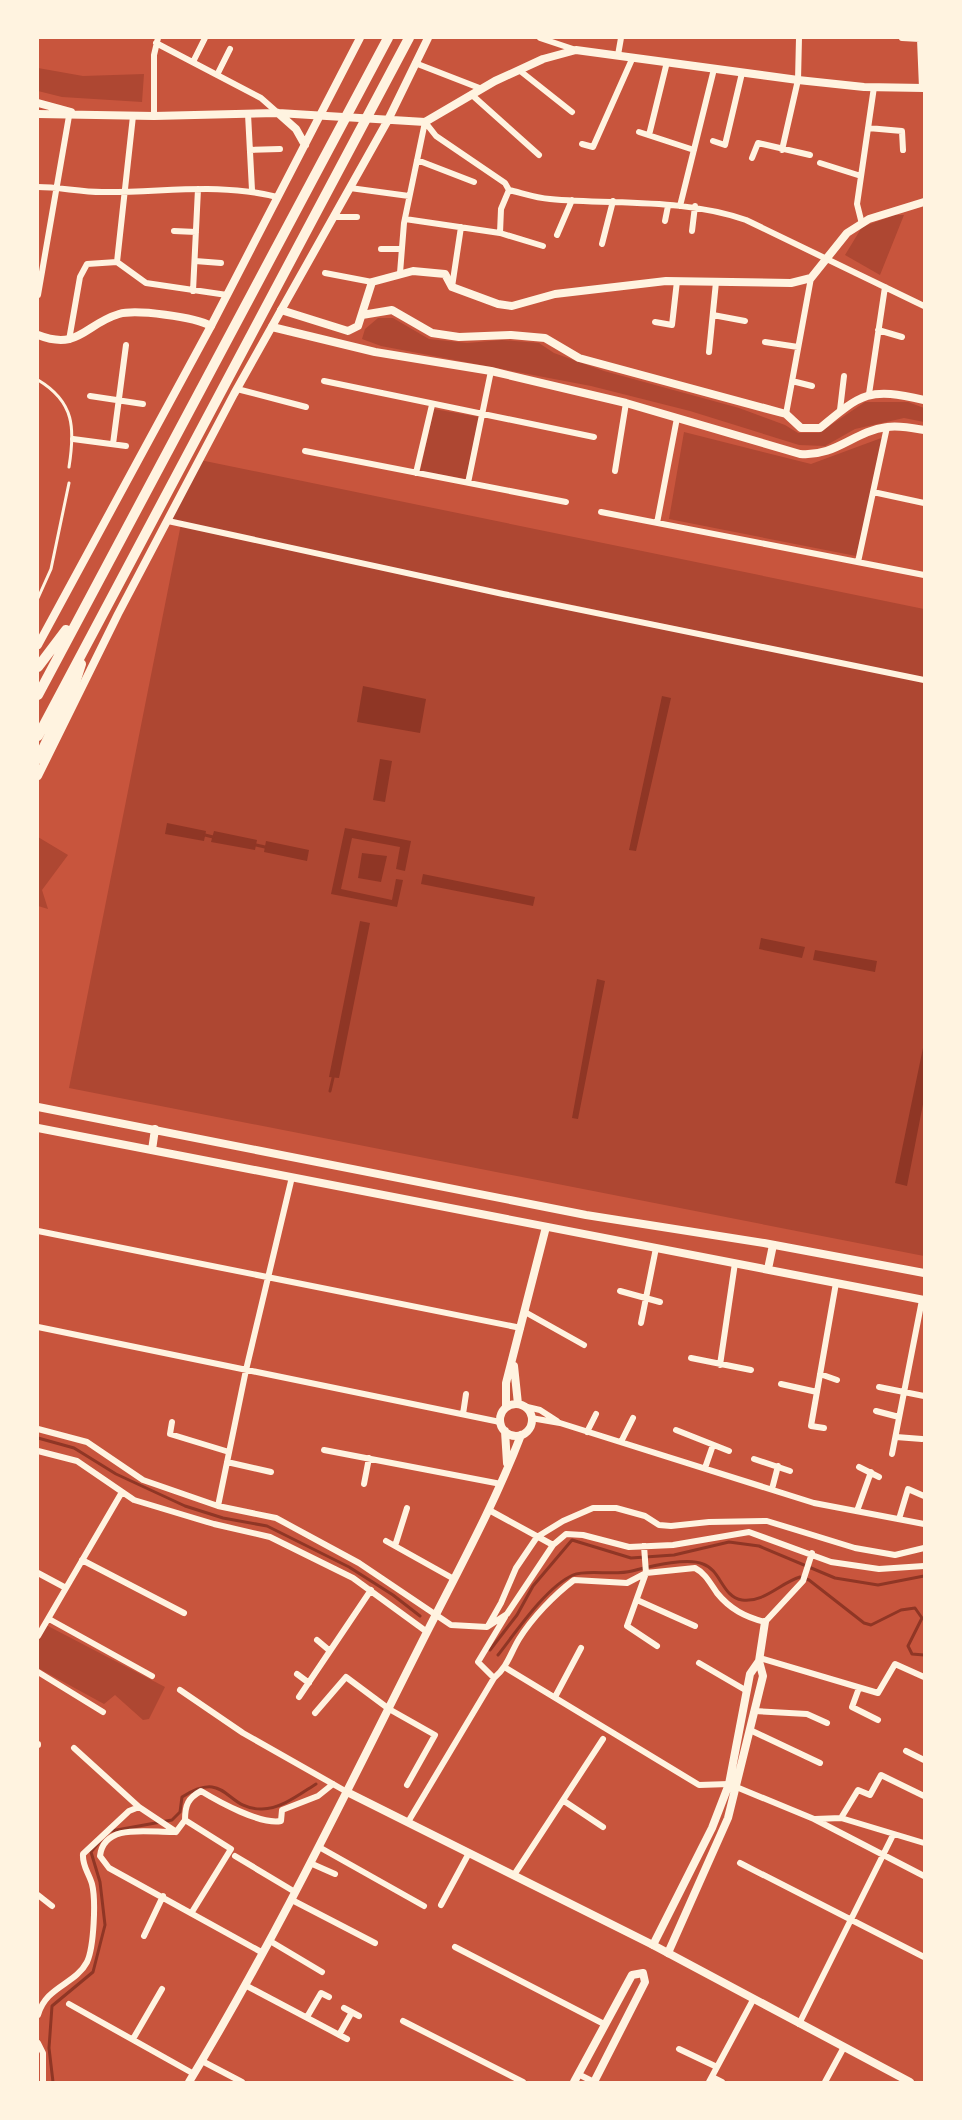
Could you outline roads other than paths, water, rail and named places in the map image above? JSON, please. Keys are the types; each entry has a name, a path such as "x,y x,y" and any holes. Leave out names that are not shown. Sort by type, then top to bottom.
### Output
{"highway":[{"path":"38,736 410,38"},
{"path":"38,695 387,39"},
{"path":"38,667 85,606"},
{"path":"38,759 74,686 91,635"}],"main road":[{"path":"38,645 120,490 211,326 305,145 325,116 360,38"},
{"path":"38,776 118,614 237,389 388,120 428,38"},
{"path":"38,114 154,116 278,113 425,122 519,70 543,59 576,50 798,80 874,87 923,88"},
{"path":"38,103 89,116"},
{"path":"278,113 296,129 305,145"},
{"path":"38,1107 586,1215 773,1245 924,1273"},
{"path":"38,1128 923,1300"},
{"path":"152,1150 155,1129"},
{"path":"768,1269 773,1245"},
{"path":"347,1792 653,1945 910,2082"}],"street":[{"path":"193,62 205,38"},
{"path":"540,38 576,50"},
{"path":"618,55 621,38"},
{"path":"783,150 798,80 799,38"},
{"path":"902,38 922,39 923,88"},
{"path":"154,116 157,40 269,103 278,113"},
{"path":"217,75 230,49"},
{"path":"582,144 592,147 633,57"},
{"path":"649,135 667,62"},
{"path":"415,63 482,89"},
{"path":"680,206 714,69"},
{"path":"519,70 572,112"},
{"path":"713,141 725,145 742,73"},
{"path":"862,224 857,204 874,87"},
{"path":"472,95 539,155"},
{"path":"248,114 252,190"},
{"path":"38,295 69,116"},
{"path":"117,262 133,116"},
{"path":"399,273 405,219 425,122"},
{"path":"425,122 436,136 505,183 509,189 547,199 695,206 746,220 924,306"},
{"path":"868,128 902,131 903,150"},
{"path":"639,132 694,150"},
{"path":"752,158 758,142 810,155"},
{"path":"250,150 280,149"},
{"path":"417,160 474,182"},
{"path":"820,163 861,176"},
{"path":"38,188 126,192 198,189 252,190 277,197"},
{"path":"350,188 409,196"},
{"path":"193,291 198,189"},
{"path":"500,233 501,209 509,189"},
{"path":"557,235 572,200"},
{"path":"602,244 613,201"},
{"path":"786,414 811,278 824,258 847,233 862,224 922,205"},
{"path":"665,221 668,206"},
{"path":"692,231 695,206"},
{"path":"334,217 357,217"},
{"path":"405,219 500,233 543,246"},
{"path":"452,287 461,227"},
{"path":"174,231 196,232"},
{"path":"381,249 401,249"},
{"path":"195,261 221,263"},
{"path":"69,340 76,292 83,268 93,262 117,262 146,283 227,295"},
{"path":"325,273 372,282 413,271 445,274 452,287 498,304 512,306 555,294 676,281 791,283 811,278"},
{"path":"655,322 672,326 676,281"},
{"path":"281,310 348,331 358,326 372,282"},
{"path":"709,352 716,282"},
{"path":"869,394 885,287"},
{"path":"362,315 392,310 402,314 412,324 441,334 459,337 511,334 545,338 579,358 786,414 801,428 820,428 840,410 869,394 896,393 924,400"},
{"path":"38,335 47,339 75,339 119,314 173,315 211,326"},
{"path":"713,315 744,321"},
{"path":"272,327 375,352 491,371 626,403 800,454 815,456 836,450 858,436 887,427 924,430"},
{"path":"878,330 902,337"},
{"path":"765,342 798,347"},
{"path":"113,444 126,345"},
{"path":"468,483 491,371"},
{"path":"840,410 844,376"},
{"path":"324,381 594,438"},
{"path":"792,381 812,386"},
{"path":"237,389 306,407"},
{"path":"90,396 143,404"},
{"path":"615,471 626,403"},
{"path":"416,473 432,405"},
{"path":"657,523 677,418"},
{"path":"858,562 887,427"},
{"path":"73,439 126,446"},
{"path":"305,452 566,502"},
{"path":"873,492 924,503"},
{"path":"601,512 924,575"},
{"path":"168,521 507,595 924,680"},
{"path":"218,1506 246,1370 292,1177"},
{"path":"500,1422 506,1407 506,1383 546,1227"},
{"path":"38,1231 521,1328"},
{"path":"641,1323 656,1248"},
{"path":"720,1365 735,1263"},
{"path":"824,1428 811,1426 836,1283"},
{"path":"620,1291 660,1302"},
{"path":"892,1454 923,1300"},
{"path":"525,1312 584,1345"},
{"path":"38,1327 500,1422 505,1431 507,1471"},
{"path":"691,1358 751,1370"},
{"path":"514,1359 521,1405 531,1418 560,1423 772,1489 856,1511 924,1524"},
{"path":"820,1374 837,1380"},
{"path":"781,1384 817,1392"},
{"path":"879,1387 924,1396"},
{"path":"463,1414 466,1394"},
{"path":"506,1407 521,1405 540,1410 560,1423"},
{"path":"876,1411 899,1418"},
{"path":"587,1432 596,1414"},
{"path":"189,2082 270,1941 319,1847 489,1510 521,1435 528,1430 531,1418"},
{"path":"621,1442 633,1418"},
{"path":"172,1422 170,1434 229,1452"},
{"path":"38,1429 87,1442 143,1480 218,1506 276,1518 359,1563 451,1625 488,1627 507,1614"},
{"path":"676,1430 729,1451"},
{"path":"505,1431 512,1435 521,1435"},
{"path":"896,1437 922,1440"},
{"path":"705,1468 713,1445"},
{"path":"324,1450 501,1484"},
{"path":"38,1451 77,1461 134,1500 270,1537 353,1578 427,1632"},
{"path":"364,1484 369,1458"},
{"path":"754,1460 790,1471"},
{"path":"227,1462 271,1472"},
{"path":"772,1489 778,1466"},
{"path":"859,1467 879,1477"},
{"path":"856,1511 871,1472"},
{"path":"899,1519 908,1489 924,1496"},
{"path":"38,1636 122,1492"},
{"path":"395,1546 407,1508"},
{"path":"488,1627 516,1568 537,1536 593,1508 616,1508 645,1516 659,1525 767,1521 855,1548 895,1555 924,1548"},
{"path":"489,1510 553,1545"},
{"path":"494,1678 478,1662 553,1545 566,1534 583,1535 629,1547 673,1545 749,1532 812,1553 831,1562 851,1566 879,1569 924,1566"},
{"path":"386,1541 454,1578"},
{"path":"644,1546 646,1573 627,1626 657,1646"},
{"path":"668,1953 716,1847 737,1788 763,1676 760,1660 765,1622 803,1581 812,1553"},
{"path":"82,1560 184,1613"},
{"path":"408,1822 494,1678 506,1668 519,1639 550,1601 574,1580 627,1582 646,1573 695,1568 702,1572 719,1595 744,1617 765,1622"},
{"path":"38,1573 66,1588"},
{"path":"299,1697 370,1590"},
{"path":"637,1600 695,1626"},
{"path":"49,1619 152,1676"},
{"path":"317,1640 330,1651"},
{"path":"555,1697 581,1648"},
{"path":"760,1660 878,1693 895,1664 924,1677"},
{"path":"653,1945 712,1828 729,1784 750,1674 760,1660"},
{"path":"699,1663 747,1691"},
{"path":"506,1668 699,1785 729,1784 814,1819 883,1857 924,1876"},
{"path":"38,1672 103,1712"},
{"path":"297,1674 309,1683"},
{"path":"315,1713 346,1677 389,1709 435,1735 407,1785"},
{"path":"859,1688 852,1707 878,1720"},
{"path":"180,1690 243,1733 347,1792"},
{"path":"754,1711 807,1714 827,1723"},
{"path":"750,1730 820,1763"},
{"path":"514,1875 603,1739"},
{"path":"74,1748 138,1807 176,1832"},
{"path":"906,1751 924,1760"},
{"path":"841,1818 858,1790 870,1795 881,1775 924,1796"},
{"path":"176,1832 185,1820 185,1809 189,1798 201,1791 256,1818 273,1823 280,1821 282,1810 318,1796 333,1784"},
{"path":"564,1801 603,1827"},
{"path":"38,2014 42,2002 87,1962 93,1927 93,1886 82,1861 83,1854 129,1811 138,1807"},
{"path":"814,1819 841,1818 924,1843"},
{"path":"185,1820 231,1849 192,1912"},
{"path":"176,1832 118,1833 107,1838 101,1845 100,1856 109,1868 263,1953"},
{"path":"799,2024 893,1835"},
{"path":"319,1847 424,1906"},
{"path":"441,1905 469,1853"},
{"path":"235,1856 293,1896 375,1943"},
{"path":"310,1863 335,1874"},
{"path":"740,1863 924,1957"},
{"path":"38,1895 51,1906"},
{"path":"144,1936 163,1896"},
{"path":"270,1941 322,1972"},
{"path":"455,1947 604,2024"},
{"path":"574,2082 578,2074 604,2024 632,1975 643,1973 645,1982 594,2082 578,2074"},
{"path":"245,1985 347,2039"},
{"path":"133,2039 162,1989"},
{"path":"307,2017 321,1993 329,1996"},
{"path":"722,2082 710,2080 753,2000"},
{"path":"69,2004 194,2074"},
{"path":"344,2008 359,2016"},
{"path":"339,2035 352,2012"},
{"path":"402,2021 523,2082"},
{"path":"38,2043 44,2053 43,2082"},
{"path":"825,2082 844,2047"},
{"path":"679,2049 717,2067"},
{"path":"202,2061 242,2082"}],"lane":[{"path":"38,380 47,385 69,414 74,427 69,467"},
{"path":"38,598 51,569 69,483"}],"waterway":[{"path":"205,835 213,837"},
{"path":"256,845 265,847"},
{"path":"330,1091 333,1078"},
{"path":"38,1438 74,1448 116,1474 185,1506 223,1518 267,1526 349,1567 393,1595 420,1616"},
{"path":"490,1650 517,1615 533,1586 572,1540 631,1558 674,1555 729,1542 759,1546 835,1578 878,1585 924,1576"},
{"path":"498,1655 552,1589 573,1575 617,1573 667,1563 687,1562 696,1562 709,1567 730,1594 742,1600 758,1599 800,1577 809,1580 864,1623 871,1625 901,1610 915,1608 922,1618 908,1646 912,1654 924,1655"},
{"path":"111,1831 172,1820 180,1812 182,1797 197,1789 218,1788 250,1808 262,1809 283,1804 316,1784"},
{"path":"53,2082 49,2048 52,2006 93,1972 105,1925 100,1882 91,1852 100,1841"}]}
